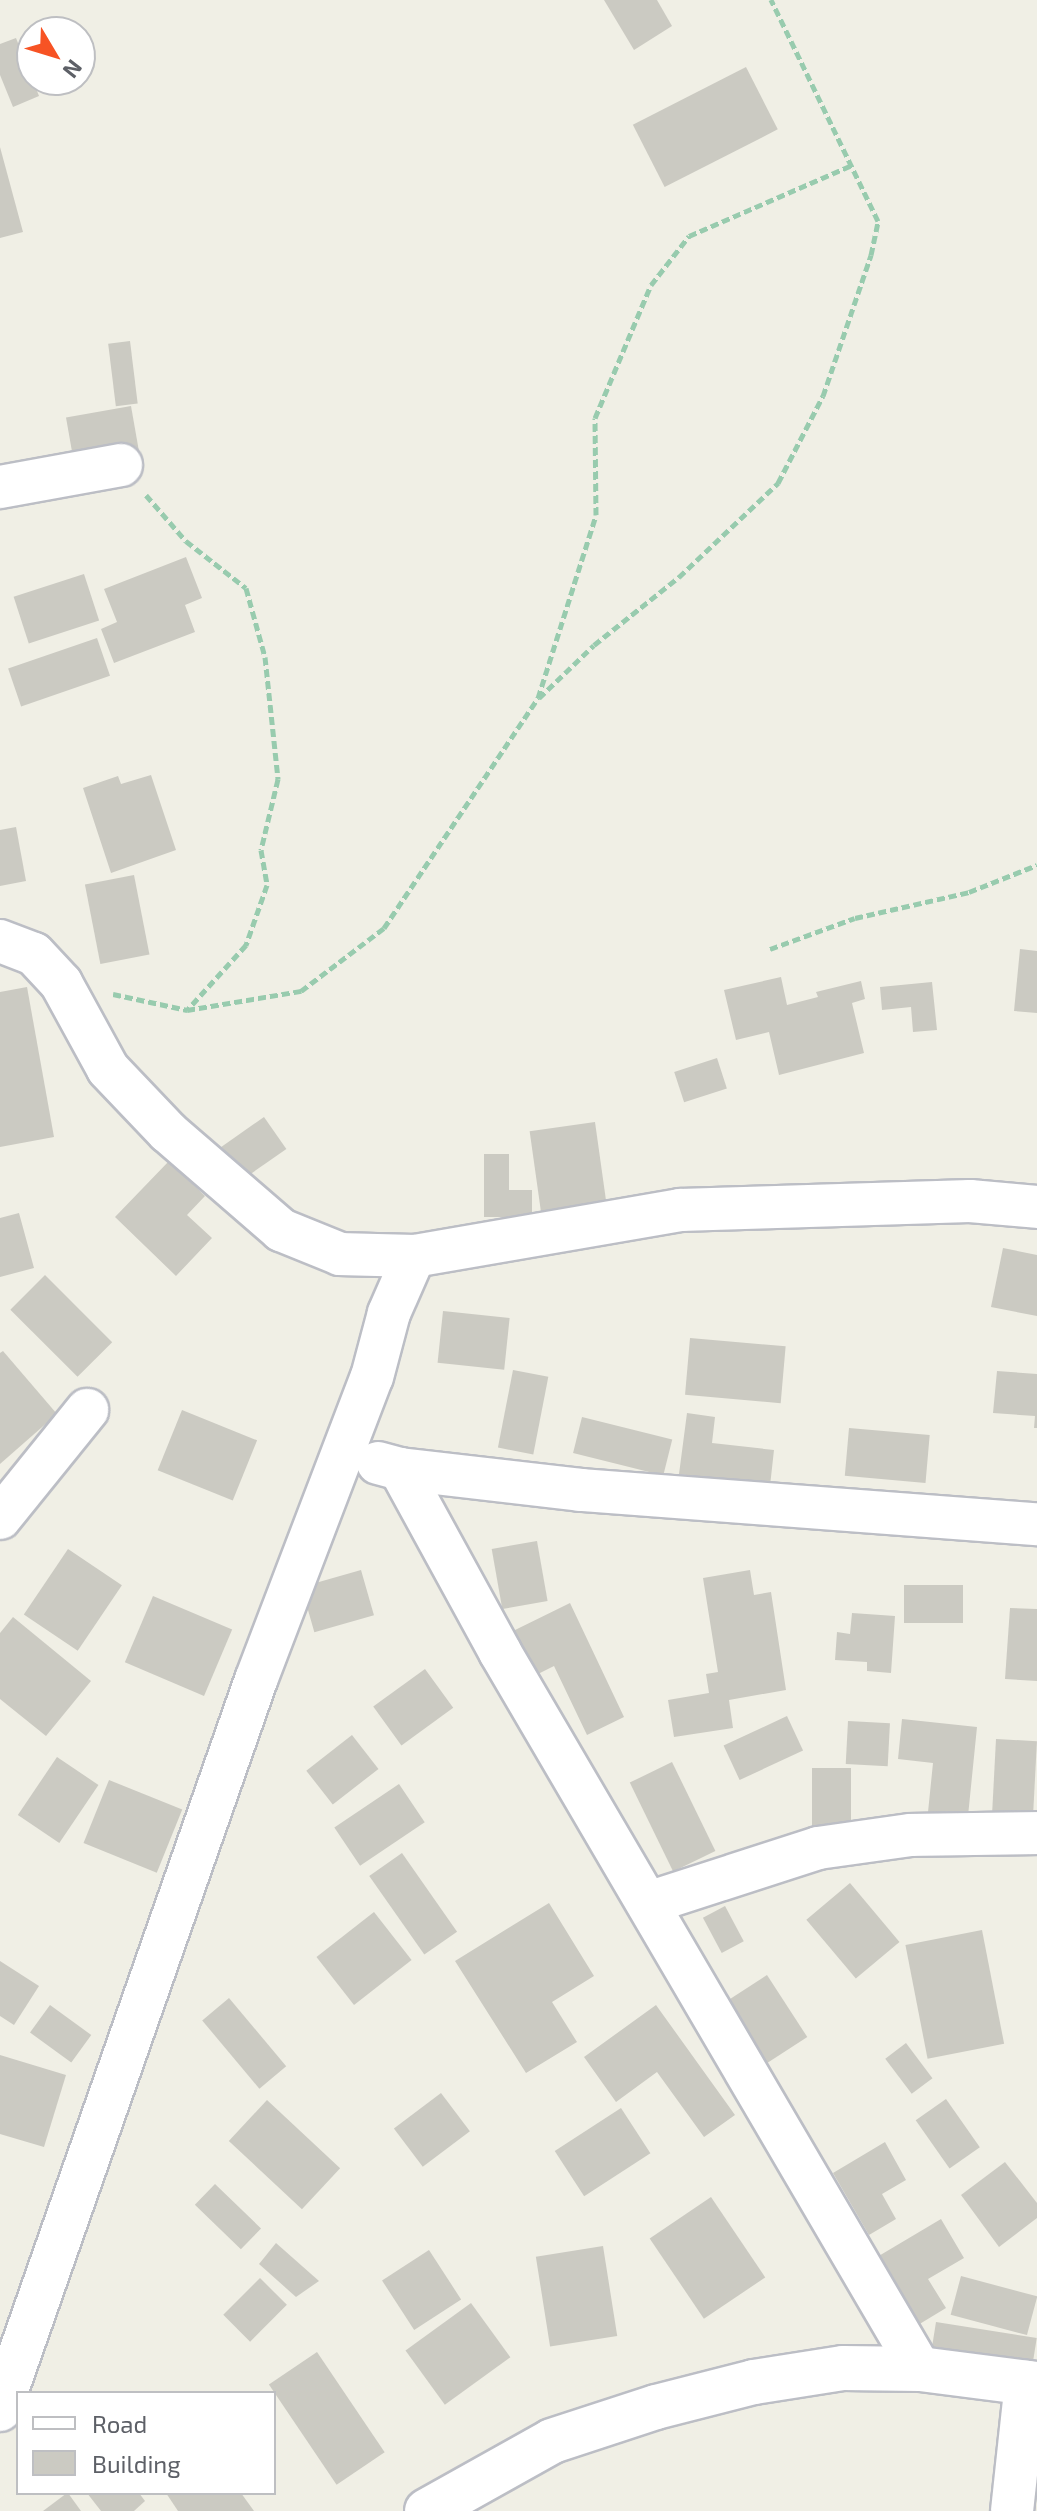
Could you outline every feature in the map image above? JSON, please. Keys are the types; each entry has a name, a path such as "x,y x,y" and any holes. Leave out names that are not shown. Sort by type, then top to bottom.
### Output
{"street":[{"path":"0,487 121,465"},
{"path":"0,941 34,954 61,983 108,1069 168,1132 281,1230 340,1254 414,1256 680,1210 970,1201 1037,1207"},
{"path":"0,2410 256,1680 372,1377 389,1313 414,1256"},
{"path":"0,1518 87,1410"},
{"path":"342,1453 400,1469 581,1490 1037,1524"},
{"path":"400,1469 500,1652 920,2369"},
{"path":"648,1903 818,1848 911,1835 1037,1833"},
{"path":"427,2511 552,2441 656,2407 754,2382 843,2368 920,2369 1032,2383 1012,2511"}],"path":[{"path":"61,983 187,1010 301,991 384,928 538,698 594,645 679,577 778,483 823,396 871,255 878,221 771,0"},
{"path":"538,698 596,515 595,418 651,285 689,236 850,166"},
{"path":"121,465 186,541 246,588 265,657 278,779 261,850 267,885 246,945 187,1010"},
{"path":"770,949 855,918 969,892 1037,865"}],"building":[{"path":"604,0 657,0 672,26 634,50"},
{"path":"16,38 16,96 39,96 13,107 0,75 0,44"},
{"path":"746,67 778,129 665,187 633,125"},
{"path":"0,147 23,232 0,238"},
{"path":"130,341 138,404 116,406 108,344"},
{"path":"131,406 140,457 75,469 66,417"},
{"path":"186,557 202,598 185,605 195,632 114,663 101,629 117,622 104,589"},
{"path":"84,574 99,621 29,643 14,597"},
{"path":"97,638 110,676 21,706 8,669"},
{"path":"151,775 176,850 111,873 83,788 118,776 121,784"},
{"path":"16,827 26,881 0,886 0,830"},
{"path":"134,875 149,955 100,964 85,885"},
{"path":"1020,949 1037,951 1037,1013 1014,1011"},
{"path":"781,977 787,1005 818,997 816,992 861,981 865,999 852,1003 864,1053 779,1075 769,1032 736,1040 724,990"},
{"path":"932,982 937,1030 913,1032 911,1007 882,1010 880,987"},
{"path":"27,987 54,1137 0,1147 0,992"},
{"path":"717,1058 727,1088 684,1102 674,1072"},
{"path":"264,1117 286,1149 242,1180 220,1148"},
{"path":"595,1122 607,1210 542,1219 530,1131"},
{"path":"484,1154 509,1154 509,1190 532,1190 532,1217 484,1217"},
{"path":"169,1161 205,1196 187,1215 212,1238 176,1276 115,1217"},
{"path":"19,1213 34,1268 0,1277 0,1218"},
{"path":"1003,1248 1037,1255 1037,1316 991,1307"},
{"path":"45,1275 112,1342 78,1377 10,1310"},
{"path":"443,1311 510,1318 504,1370 438,1363"},
{"path":"690,1338 786,1346 781,1403 685,1395"},
{"path":"3,1351 57,1414 0,1464 0,1353"},
{"path":"513,1370 548,1377 533,1454 498,1448"},
{"path":"997,1371 1037,1374 1037,1428 1034,1428 1035,1416 993,1413"},
{"path":"182,1410 257,1440 233,1501 158,1470"},
{"path":"687,1413 715,1417 712,1443 774,1450 770,1486 679,1474"},
{"path":"582,1417 672,1439 663,1475 573,1453"},
{"path":"849,1428 930,1435 926,1483 845,1476"},
{"path":"537,1541 548,1601 502,1609 492,1549"},
{"path":"68,1549 122,1585 78,1651 24,1614"},
{"path":"361,1570 374,1615 314,1632 301,1587"},
{"path":"750,1570 754,1595 771,1592 786,1690 729,1700 733,1728 674,1737 668,1700 709,1693 706,1674 718,1672 703,1578"},
{"path":"904,1585 963,1585 963,1623 904,1623"},
{"path":"153,1596 232,1630 204,1696 125,1662"},
{"path":"570,1603 624,1717 587,1735 554,1666 534,1676 513,1631"},
{"path":"1010,1608 1037,1609 1037,1681 1005,1679"},
{"path":"852,1613 895,1616 891,1673 867,1671 867,1662 835,1660 837,1632 850,1634"},
{"path":"13,1617 91,1681 46,1736 0,1699 0,1633"},
{"path":"425,1669 453,1708 401,1745 373,1707"},
{"path":"787,1716 803,1750 740,1780 724,1746"},
{"path":"902,1719 977,1727 967,1826 927,1822 933,1763 898,1759"},
{"path":"848,1721 890,1723 888,1766 846,1764"},
{"path":"352,1735 378,1769 333,1805 306,1771"},
{"path":"996,1739 1037,1741 1033,1825 992,1823"},
{"path":"57,1757 98,1785 59,1843 18,1815"},
{"path":"672,1762 715,1851 673,1872 630,1783"},
{"path":"812,1768 851,1768 851,1832 812,1832"},
{"path":"109,1780 182,1810 157,1873 84,1843"},
{"path":"399,1784 425,1822 360,1866 334,1828"},
{"path":"402,1853 457,1932 424,1955 369,1876"},
{"path":"850,1883 899,1942 856,1979 806,1920"},
{"path":"549,1903 594,1976 552,2002 577,2042 526,2073 455,1961"},
{"path":"725,1906 744,1941 722,1953 703,1918"},
{"path":"374,1912 412,1960 354,2005 316,1957"},
{"path":"982,1930 1004,2044 928,2059 905,1945"},
{"path":"0,1961 39,1986 14,2025 0,2016"},
{"path":"767,1975 807,2037 765,2065 724,2003"},
{"path":"229,1998 286,2066 259,2089 202,2020"},
{"path":"50,2005 91,2035 71,2062 30,2033"},
{"path":"656,2005 735,2115 704,2137 657,2072 616,2102 584,2057"},
{"path":"906,2043 932,2078 912,2094 885,2059"},
{"path":"0,2055 66,2075 44,2147 0,2134"},
{"path":"441,2093 470,2131 423,2167 394,2129"},
{"path":"946,2099 980,2147 950,2169 916,2120"},
{"path":"267,2100 340,2168 302,2209 229,2141"},
{"path":"621,2108 650,2153 584,2196 555,2151"},
{"path":"885,2142 906,2180 882,2194 896,2219 869,2235 833,2173"},
{"path":"1005,2162 1037,2203 1037,2218 999,2247 961,2195"},
{"path":"215,2184 261,2228 241,2249 195,2205"},
{"path":"711,2197 765,2277 704,2319 650,2238"},
{"path":"941,2219 964,2258 928,2279 946,2308 913,2328 872,2260"},
{"path":"276,2243 319,2281 296,2297 259,2264"},
{"path":"603,2246 617,2336 550,2347 536,2257"},
{"path":"429,2250 461,2299 414,2330 382,2280"},
{"path":"961,2276 1037,2296 1027,2335 951,2315"},
{"path":"260,2278 287,2305 250,2342 223,2315"},
{"path":"471,2303 510,2357 445,2405 405,2351"},
{"path":"936,2322 1037,2338 1031,2372 931,2356"},
{"path":"317,2352 385,2452 337,2485 269,2384"},
{"path":"64,2495 69,2495 81,2511 43,2511"},
{"path":"89,2495 140,2495 145,2501 134,2511 101,2511"},
{"path":"167,2495 242,2495 254,2511 178,2511"}]}
